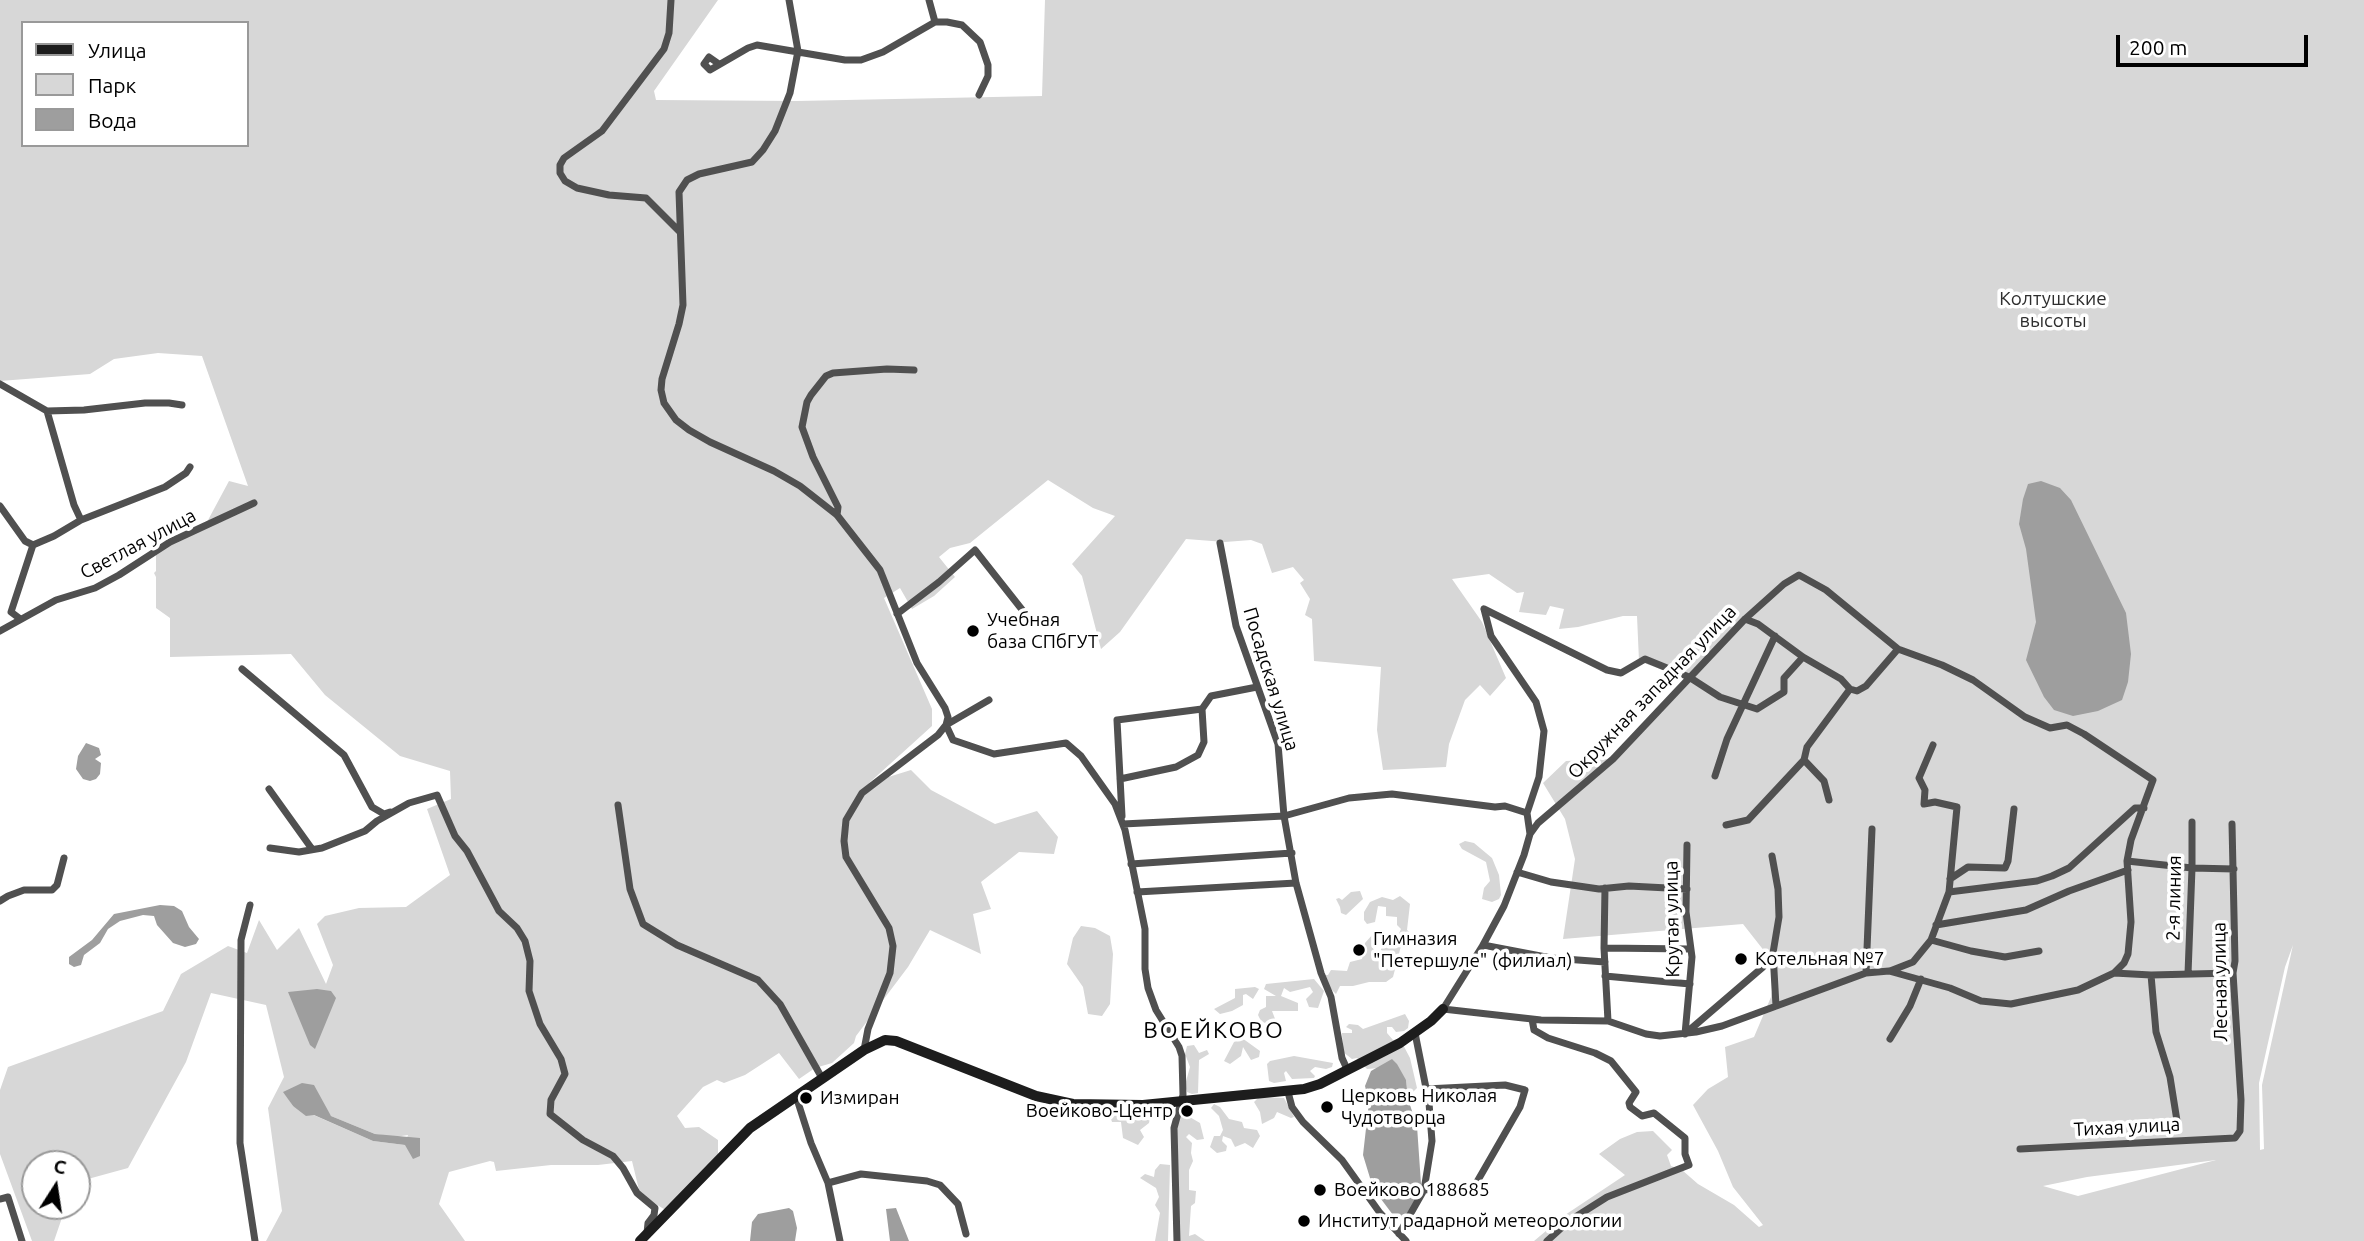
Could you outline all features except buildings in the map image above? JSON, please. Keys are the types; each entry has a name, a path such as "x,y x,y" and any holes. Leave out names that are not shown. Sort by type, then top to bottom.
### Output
{"street":[{"path":"671,0 669,33 664,49 602,131 564,158 560,173 565,181 577,188 609,195 646,198 680,232"},
{"path":"789,0 798,51 787,101 775,131 752,162 712,169 687,180 680,192 683,305 661,390 664,403 676,420 689,430 774,471 800,486 837,515 880,570 917,663 948,717 939,735 862,793 846,820 846,857 889,928 893,946 890,973 868,1029 864,1049"},
{"path":"929,0 935,22"},
{"path":"719,64 757,45 845,60 861,60 883,52 935,22 962,25 981,42 985,54 988,76 979,95"},
{"path":"837,515 838,507 813,457 802,427 804,412 811,395 827,376 833,373 914,370"},
{"path":"0,384 47,411 145,403 182,405"},
{"path":"47,411 74,505 81,520"},
{"path":"19,618 11,612 33,545 81,520 165,487 186,473 190,467"},
{"name":"Светлая улица","path":"0,631 19,618 56,600 95,588 119,576 170,542 254,503"},
{"path":"0,506 25,541 33,545"},
{"name":"Посадская улица","path":"1220,543 1236,626 1278,744 1284,816 1296,883 1321,973 1331,997 1342,1058 1347,1069"},
{"path":"897,614 975,550 1031,621"},
{"name":"Окружная западная улица","path":"1531,834 1538,823 1613,759 1745,618 1784,584 1799,575 1826,590 1898,649"},
{"path":"643,1238 750,1128 864,1049 885,1041 896,1041 1036,1096 1073,1104 1108,1106 1164,1104 1288,1092 1320,1084 1415,1033 1443,1009 1483,945 1504,906 1531,834 1527,813 1539,777 1544,731 1541,714 1536,702 1492,636 1484,609 1607,670 1621,673 1644,659 1689,677 1720,697 1757,709 1784,692 1784,678 1803,657"},
{"path":"1443,1009 1532,1018 1608,1021 1660,1036 1722,1026 1866,972 1889,971 1921,979 1981,1001 2011,1004 2078,990 2114,973 2124,962 2130,945 2127,861 2130,840 2153,780 2084,734 2067,725 2050,728 2025,718 1973,680 1942,665 1898,649 1866,686 1857,691 1850,689 1841,678 1803,657 1745,618"},
{"path":"1715,776 1727,739 1775,636"},
{"path":"242,669 344,755 372,807 384,814 390,813"},
{"path":"1120,779 1176,767 1198,755 1204,742 1202,709 1211,696 1257,687"},
{"path":"1726,825 1748,820 1804,760 1807,747 1850,689"},
{"path":"946,725 989,700"},
{"path":"1177,1241 1174,1128 1182,1101 1182,1056 1156,1010 1148,988 1145,929 1123,824 1117,720 1202,709"},
{"path":"946,725 953,740 994,754 1066,743 1081,756 1102,785 1115,804 1123,824"},
{"path":"1889,971 1913,962 1931,940 1949,891 1956,807 1935,802 1924,804 1925,790 1919,778 1933,745"},
{"path":"1804,760 1824,781 1829,800"},
{"path":"269,789 312,849"},
{"path":"1123,824 1284,816 1349,798 1392,793 1495,807 1505,806 1527,813"},
{"path":"270,848 299,852 312,849 365,831 409,803 437,795 455,836 467,851 499,911 517,928 526,942 530,961 529,990 533,1004 545,1034 561,1059 565,1074 551,1100 550,1114 583,1140 613,1156 637,1193 655,1208 643,1238"},
{"path":"618,805 630,889 643,924 677,945 758,980 780,1004 822,1079"},
{"path":"1949,891 2037,881 2052,876 2069,868 2135,808 2144,808"},
{"path":"1950,879 1968,867 2005,868 2014,810"},
{"name":"2-я линия","path":"2188,974 2192,822"},
{"name":"Лесная улица","path":"2232,824 2233,973 2241,1100 2240,1131 2235,1138"},
{"path":"1866,972 1872,829"},
{"name":"Крутая улица","path":"1685,1034 1692,957 1687,933 1687,845"},
{"path":"1131,864 1292,853"},
{"path":"1772,856 1778,889 1779,917 1773,953 1778,1005"},
{"path":"0,901 17,892 52,890 57,885 64,858"},
{"path":"2127,861 2192,868 2234,869"},
{"path":"1936,925 2026,910 2128,870"},
{"path":"1517,872 1569,885 1687,889"},
{"path":"1137,892 1296,883"},
{"path":"1605,888 1604,948 1608,1021"},
{"path":"250,905 241,940 240,1143 255,1241"},
{"path":"1931,940 2005,957 2039,951"},
{"path":"1483,945 1551,958 1605,962"},
{"path":"1604,948 1690,949"},
{"path":"1685,1034 1763,967"},
{"path":"2114,973 2233,973"},
{"path":"2151,975 2156,1032 2170,1077 2178,1127"},
{"path":"1605,976 1690,984"},
{"path":"1890,1039 1910,1006 1921,979"},
{"path":"1532,1018 1534,1030 1548,1038 1611,1061 1636,1092 1629,1103 1630,1107 1642,1116 1654,1113 1685,1138 1685,1154 1689,1165 1607,1197 1569,1221 1547,1241"},
{"path":"1399,1234 1424,1190 1432,1141 1431,1117 1415,1033"},
{"path":"1424,1190 1438,1189 1470,1194 1520,1107 1525,1090 1505,1086 1426,1089"},
{"path":"1288,1092 1292,1107 1303,1122 1345,1164 1380,1213 1406,1241"},
{"path":"796,1096 811,1143 828,1183 841,1241"},
{"path":"1164,1104 1165,1109 1177,1114"},
{"name":"Тихая улица","path":"2020,1149 2235,1138"},
{"path":"828,1183 861,1174 927,1181 940,1185 958,1204 966,1234"},
{"path":"0,1199 8,1197 22,1241"}],"green space":[{"name":"Колтушские высоты","path":"0,0 718,0 654,91 656,100 797,101 1042,96 1045,0 2364,0 2364,1241 1534,1241 1565,1215 1625,1175 1599,1154 1620,1139 1637,1132 1653,1131 1672,1150 1667,1155 1671,1166 1682,1170 1698,1184 1734,1205 1759,1227 1763,1225 1733,1187 1718,1151 1693,1105 1708,1089 1728,1077 1725,1047 1754,1037 1771,997 1776,966 1743,924 1563,939 1575,859 1565,819 1543,783 1566,761 1610,759 1686,679 1639,661 1637,616 1623,616 1559,629 1564,609 1550,606 1546,615 1519,612 1524,592 1517,593 1489,574 1452,579 1482,622 1506,678 1490,696 1480,685 1465,700 1449,744 1446,767 1383,770 1377,730 1381,667 1314,661 1312,619 1305,615 1310,599 1300,583 1304,580 1293,567 1272,573 1262,544 1251,540 1225,542 1186,539 1120,632 1101,649 1082,576 1072,564 1115,516 1093,508 1048,480 970,543 950,548 939,557 955,577 934,596 912,609 900,588 884,598 932,709 932,726 869,783 911,770 931,790 995,824 1037,811 1058,837 1054,854 1019,852 981,882 991,909 973,914 981,954 930,930 908,967 856,1036 854,1043 832,1063 815,1068 799,1079 779,1053 745,1075 724,1083 717,1080 703,1087 677,1116 685,1128 699,1127 718,1140 718,1154 667,1211 640,1194 632,1161 496,1171 494,1162 490,1161 449,1172 439,1204 465,1241 266,1241 282,1211 268,1108 284,1077 266,1005 211,993 186,1062 128,1168 91,1178 91,1150 21,1150 21,1211 0,1154 0,1090 8,1067 163,1011 181,974 228,946 247,953 259,920 277,950 299,928 326,984 333,965 317,924 325,916 359,908 406,907 450,875 427,809 451,799 450,771 400,756 325,695 291,654 170,657 170,618 156,608 156,549 207,522 229,481 248,486 202,356 158,353 114,359 90,374 0,381","holes":["2293,945 2262,1085 2264,1149 2260,1150 2259,1083 2285,967","284,1092 326,1110 331,1116 375,1134 395,1137 408,1135 405,1145 373,1141 293,1106","2216,1160 2078,1196 2043,1186 2087,1177"]},
{"path":"1465,841 1474,843 1492,858 1499,875 1499,899 1492,902 1482,899 1484,888 1490,881 1486,862 1462,849 1459,844"},
{"path":"1360,891 1363,899 1346,915 1341,913 1336,899 1342,900 1351,892"},
{"path":"1400,896 1410,904 1407,930 1412,934 1410,941 1402,942 1393,977 1386,982 1340,986 1336,994 1330,988 1325,975 1331,970 1347,971 1350,962 1362,959 1365,943 1373,934 1378,939 1373,948 1379,953 1386,940 1396,940 1401,929 1397,925 1397,917 1386,916 1386,907 1378,906 1375,922 1367,924 1364,912 1370,902 1382,897 1393,900"},
{"path":"1081,926 1095,928 1110,936 1113,954 1110,1004 1102,1016 1088,1014 1083,987 1067,964 1073,938"},
{"path":"1314,979 1324,991 1318,1008 1309,1007 1306,999 1313,992 1310,987 1290,992 1284,988 1281,996 1298,1003 1298,1011 1272,1011 1277,1024 1273,1027 1261,1021 1258,1015 1260,1010 1266,1007 1266,996 1276,996 1264,989 1266,984"},
{"path":"1235,989 1259,989 1253,999 1243,995 1243,1005 1232,1011 1220,1014 1214,1009 1235,998"},
{"path":"1405,1014 1409,1021 1408,1028 1396,1032 1392,1027 1387,1027 1387,1033 1393,1040 1400,1039 1410,1058 1417,1088 1413,1092 1407,1090 1406,1080 1379,1068 1367,1069 1357,1058 1352,1059 1343,1052 1342,1033 1352,1033 1352,1030 1346,1027 1349,1024 1363,1029"},
{"path":"1242,1038 1260,1051 1259,1057 1251,1060 1243,1047 1241,1056 1230,1064 1224,1061 1234,1042"},
{"path":"1194,1045 1199,1053 1207,1050 1209,1054 1199,1060 1198,1093 1192,1094 1187,1092 1185,1085 1190,1067 1185,1054 1187,1046"},
{"path":"1294,1056 1333,1063 1332,1067 1326,1069 1315,1067 1310,1071 1314,1078 1292,1079 1286,1071 1286,1081 1269,1081 1267,1064 1270,1061"},
{"path":"1259,1097 1284,1098 1294,1117 1277,1112 1274,1118 1262,1124 1260,1112 1254,1102"},
{"path":"1214,1104 1220,1107 1229,1119 1242,1122 1244,1128 1257,1130 1260,1136 1253,1148 1245,1143 1235,1147 1231,1139 1223,1136 1226,1151 1217,1153 1210,1147 1214,1136 1220,1136 1223,1130 1219,1116 1211,1108"},
{"path":"1113,1107 1139,1107 1151,1112 1149,1123 1140,1130 1144,1137 1138,1145 1123,1138 1121,1122 1112,1122 1108,1110"},
{"path":"1188,1116 1200,1123 1204,1139 1197,1140 1189,1134 1186,1137 1192,1143 1193,1161 1189,1170 1189,1190 1196,1191 1195,1203 1191,1206 1189,1236 1195,1234 1205,1241 1179,1241 1176,1135 1178,1117"},
{"path":"1160,1164 1170,1165 1168,1241 1155,1241 1160,1213 1155,1205 1159,1197 1156,1188 1140,1178 1145,1174 1154,1177"},
{"name":"Колтушские высоты","path":"24,1220 61,1220 54,1241 32,1241"}],"water":[{"path":"2041,481 2060,488 2071,500 2126,613 2131,654 2128,682 2122,700 2098,711 2073,716 2054,710 2044,697 2026,660 2036,622 2026,549 2019,524 2028,484"},
{"path":"86,743 99,748 101,755 95,759 101,763 100,774 90,781 83,779 76,769 78,756"},
{"path":"160,905 174,906 182,911 189,927 199,939 196,944 185,947 173,943 157,925 154,916 143,915 120,921 108,929 100,943 84,955 81,965 74,967 69,964 69,957 92,940 114,914"},
{"path":"317,989 331,991 336,998 315,1049 310,1045 288,992"},
{"path":"1392,1059 1406,1080 1408,1099 1417,1126 1421,1184 1414,1206 1396,1219 1370,1178 1363,1155 1369,1102 1365,1086 1371,1071"},
{"path":"302,1083 314,1085 331,1116 375,1134 420,1138 420,1156 413,1159 405,1145 373,1141 314,1115 306,1116 293,1106 283,1092"},
{"path":"789,1208 793,1211 797,1228 795,1241 750,1241 752,1222 758,1214"},
{"path":"896,1208 909,1241 890,1241 886,1209"}],"place":[{"name":"Учебная база СПбГУТ","path":"973,631"},
{"name":"Гимназия \"Петершуле\" (филиал)","path":"1359,950"},
{"name":"Котельная №7","path":"1741,959"},
{"name":"Измиран","path":"806,1098"},
{"name":"Церковь Николая Чудотворца","path":"1327,1107"},
{"name":"Воейково-Центр","path":"1187,1111"},
{"name":"Воейково 188685","path":"1320,1190"},
{"name":"Институт радарной метеорологии","path":"1304,1221"}],"district":[{"name":"ВОЕЙКОВО","path":"1214,1030"}]}
